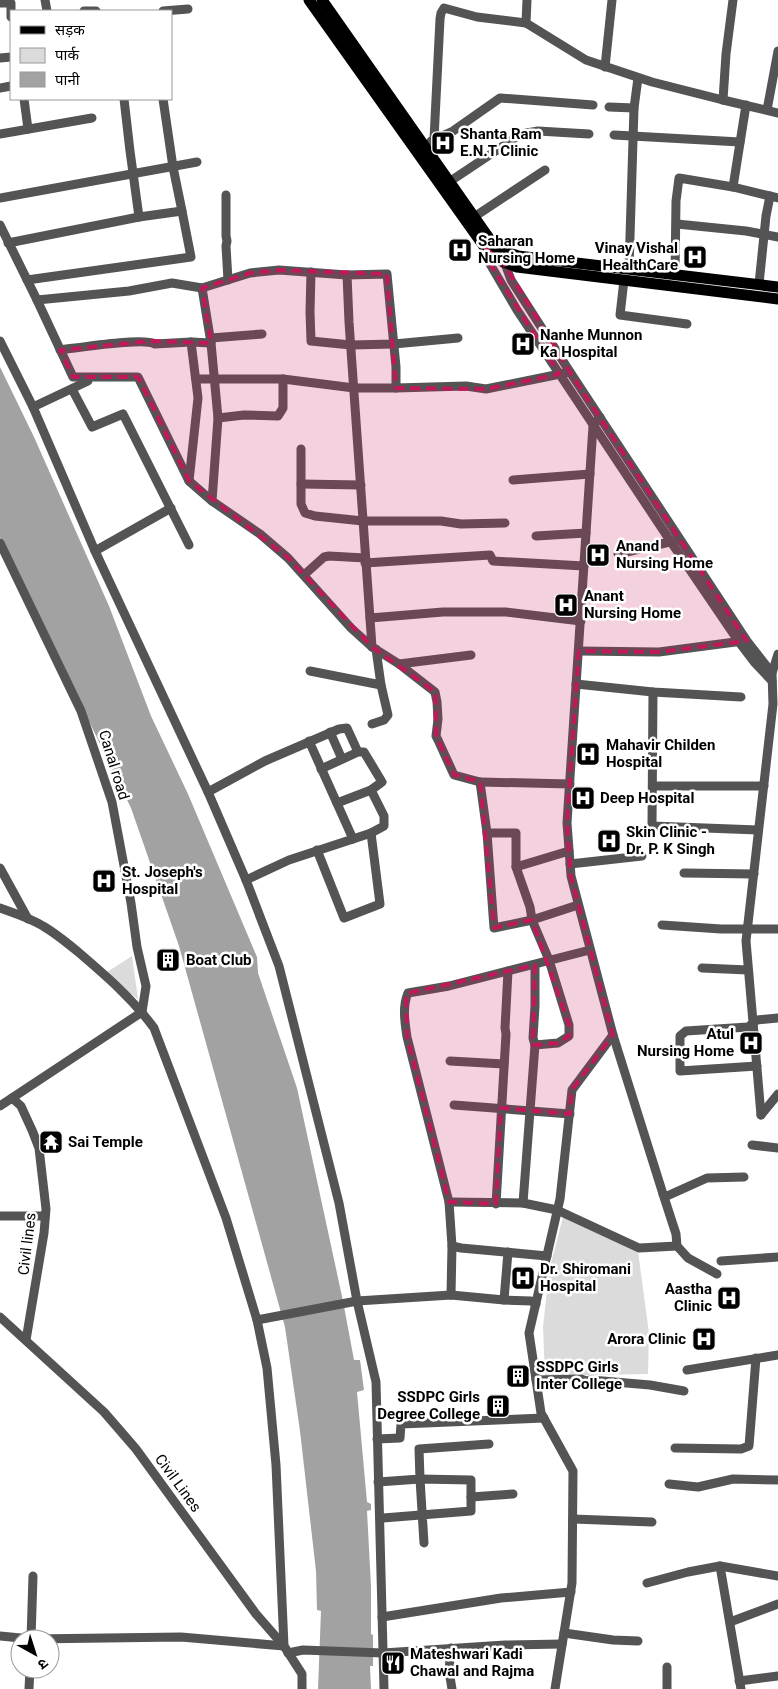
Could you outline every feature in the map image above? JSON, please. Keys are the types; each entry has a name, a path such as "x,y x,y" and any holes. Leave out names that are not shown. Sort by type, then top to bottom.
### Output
{"main road":[{"path":"309,0 486,249 503,262 517,267 778,299"},
{"path":"322,0 493,244 501,250 518,256 778,287"}],"street":[{"path":"526,24 527,0"},
{"path":"605,66 612,0"},
{"path":"723,100 726,54 733,0"},
{"path":"0,3 10,3 10,10"},
{"path":"434,139 440,18 443,4 477,17 526,24 586,60 638,78 778,113"},
{"path":"172,10 188,9"},
{"path":"767,110 778,51"},
{"path":"629,269 634,108 638,78"},
{"path":"423,144 453,131 500,98 593,105"},
{"path":"24,100 28,129"},
{"path":"124,100 139,217"},
{"path":"27,280 191,257 172,167 163,100"},
{"path":"733,187 746,105"},
{"path":"609,107 634,108"},
{"path":"0,134 92,118"},
{"path":"449,182 521,134 538,131 589,134"},
{"path":"614,135 740,142"},
{"path":"0,198 198,162"},
{"path":"474,217 545,170"},
{"path":"675,274 676,201 679,178 733,187 774,197 766,216 758,284"},
{"path":"226,195 228,280"},
{"path":"8,243 139,217 182,211"},
{"path":"677,224 746,230 778,238"},
{"path":"0,225 73,377 138,377 189,481 212,501 260,534 288,558 351,628 374,648 399,664 435,692 438,710 436,736 454,775 480,782 570,784"},
{"path":"486,249 490,264 517,310 593,426 743,641 772,677"},
{"path":"501,250 503,262 511,280 600,417 675,541"},
{"path":"37,300 129,290 172,283 202,288 250,274 279,270 347,275 387,274 396,388"},
{"path":"311,272 311,341 351,345 394,344 458,338"},
{"path":"347,275 370,618 374,648 388,715 384,720 372,724"},
{"path":"624,280 620,315 687,324"},
{"path":"202,288 211,343 218,418 212,501"},
{"path":"211,343 211,338 262,334"},
{"path":"0,341 33,407 95,550 208,792 246,880 279,966 339,1203 357,1301 376,1382 382,1617 380,1653 384,1689"},
{"path":"189,481 198,398 191,342"},
{"path":"60,350 122,343 211,343"},
{"path":"196,378 284,379 354,388 466,386 486,389 570,372"},
{"path":"218,418 278,416 283,408 284,379"},
{"path":"33,407 88,381"},
{"path":"72,389 92,427 123,414 189,545"},
{"path":"600,417 593,426 567,823 571,876 613,1035 676,1234 677,1246 688,1258 717,1274"},
{"path":"300,449 301,504 305,513 315,516 363,521 441,521 461,524 505,523"},
{"path":"513,480 590,474"},
{"path":"301,484 361,485"},
{"path":"95,550 171,508"},
{"path":"536,536 586,533"},
{"path":"618,554 675,541"},
{"name":"Canal road","path":"0,543 81,711 112,802 137,946 146,986 142,1012"},
{"path":"304,576 324,557 330,556 365,561 430,560 490,555 493,560 584,566"},
{"path":"370,618 443,612 506,612 580,621"},
{"path":"579,651 659,652 743,641"},
{"path":"778,654 772,677 773,704 746,941 761,1115 778,1094"},
{"path":"399,664 471,655"},
{"path":"310,672 381,685"},
{"path":"576,684 653,692 740,697"},
{"path":"653,692 652,826 758,830"},
{"path":"208,792 265,761 330,732 346,728 358,752"},
{"path":"330,732 342,759"},
{"path":"309,741 353,839"},
{"path":"321,769 358,752 364,752 382,782 370,790 337,803"},
{"path":"480,782 487,833 494,928 532,920 578,905"},
{"path":"653,786 764,786"},
{"path":"246,880 289,860 371,833 384,826 384,816 370,790"},
{"path":"317,850 344,918 380,904 371,833"},
{"path":"487,833 516,833 516,867 530,907 532,920 549,960 569,1025 569,1036 558,1043 535,1045"},
{"path":"516,867 569,851"},
{"path":"570,864 642,856"},
{"path":"0,868 28,919"},
{"path":"684,873 754,874"},
{"path":"0,908 42,925 63,939 99,969 142,1012 154,1028 226,1218 257,1320 267,1368 276,1465 286,1650"},
{"path":"662,925 747,930 778,929"},
{"path":"451,1295 452,1246 449,1202 407,1038 404,1016 408,993 449,986 590,950"},
{"path":"523,1204 535,1045 533,1038 535,964"},
{"path":"702,968 748,970"},
{"path":"496,1204 508,971"},
{"path":"4,1101 142,1012"},
{"path":"757,1066 680,1071 680,1036 686,1031 748,1028 758,1020 778,1018"},
{"path":"555,1689 572,1582 573,1471 542,1413 530,1333 557,1210 572,1090 613,1035"},
{"path":"450,1061 504,1064"},
{"name":"Civil lines","path":"4,1101 21,1106 39,1148 42,1164 45,1216 43,1242 26,1340"},
{"path":"454,1105 570,1114"},
{"path":"752,1145 778,1148"},
{"path":"663,1194 667,1196 707,1178 744,1177"},
{"path":"449,1202 523,1204 557,1210 639,1248 677,1246"},
{"path":"0,1216 45,1216"},
{"path":"452,1246 547,1256"},
{"path":"504,1300 508,1252"},
{"path":"721,1261 778,1257"},
{"path":"257,1320 357,1301 451,1295 531,1301 536,1304"},
{"name":"Civil Lines","path":"0,1317 104,1412 136,1449 256,1614 286,1650 302,1674 302,1689"},
{"path":"687,1370 778,1356"},
{"path":"676,1448 741,1449 749,1446 756,1358"},
{"path":"536,1380 581,1379 586,1381 650,1384 684,1391"},
{"path":"377,1439 400,1438 401,1424 544,1418"},
{"path":"424,1543 419,1450 488,1444"},
{"path":"378,1482 420,1479 471,1480 472,1511 383,1518"},
{"path":"669,1484 698,1487 733,1479 778,1480"},
{"path":"471,1497 513,1494"},
{"path":"572,1519 652,1522"},
{"path":"647,1583 720,1566 778,1576"},
{"path":"720,1566 740,1685 778,1676"},
{"path":"31,1629 33,1576"},
{"path":"382,1617 501,1598 571,1592"},
{"path":"730,1622 778,1604"},
{"path":"564,1633 613,1640 638,1641"},
{"path":"60,1639 182,1637 286,1650 380,1653 505,1645 562,1644"},
{"path":"451,1648 449,1670 452,1689"},
{"path":"667,1689 668,1667"}],"highlighted area":[{"path":"486,249 503,262 570,372 747,641 659,652 579,651 567,823 571,876 613,1035 572,1090 570,1114 501,1108 496,1204 449,1202 407,1037 406,998 408,993 535,965 533,1045 558,1043 569,1036 569,1025 532,920 494,928 480,782 454,775 436,736 435,692 372,647 288,558 189,481 138,377 73,377 60,350 151,341 211,343 202,288 250,273 279,270 387,274 396,388 486,389 559,374 490,264"}],"green space":[{"path":"132,956 138,999 104,974"},
{"path":"564,1213 638,1251 649,1333 648,1374 545,1376 543,1327 549,1271"}],"water":[{"path":"0,367 34,437 109,606 151,716 188,794 257,957 258,973 297,1088 354,1360 360,1360 364,1390 357,1392 367,1502 371,1504 371,1510 367,1511 371,1586 371,1634 373,1635 373,1666 370,1666 371,1689 318,1689 321,1611 317,1610 316,1571 300,1431 285,1327 179,946 131,808 0,537"}],"place":[{"name":"Shanta Ram E.N.T Clinic","path":"443,143"},
{"name":"Saharan Nursing Home","path":"460,250"},
{"name":"Vinay Vishal HealthCare","path":"695,257"},
{"name":"Nanhe Munnon Ka Hospital","path":"523,344"},
{"name":"Anand Nursing Home","path":"598,555"},
{"name":"Anant Nursing Home","path":"566,605"},
{"name":"Mahavir Childen Hospital","path":"588,754"},
{"name":"Deep Hospital","path":"583,798"},
{"name":"Skin Clinic - Dr. P. K Singh","path":"609,841"},
{"name":"St. Joseph's Hospital","path":"104,881"},
{"name":"Boat Club","path":"168,960"},
{"name":"Atul Nursing Home","path":"751,1043"},
{"name":"Sai Temple","path":"51,1142"},
{"name":"Dr. Shiromani Hospital","path":"523,1278"},
{"name":"Aastha Clinic","path":"729,1298"},
{"name":"Arora Clinic","path":"704,1339"},
{"name":"SSDPC Girls Inter College","path":"518,1376"},
{"name":"SSDPC Girls Degree College","path":"498,1406"},
{"name":"Mateshwari Kadi Chawal and Rajma","path":"393,1663"}]}
